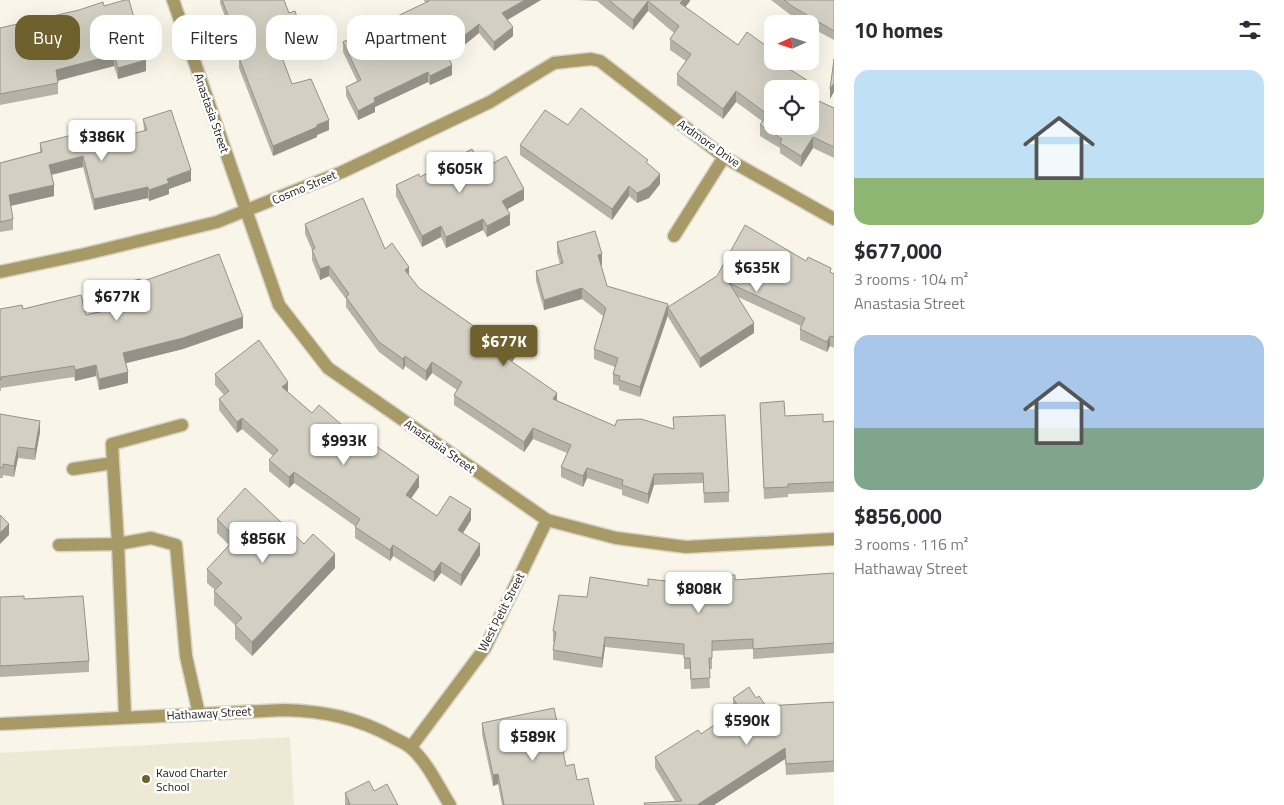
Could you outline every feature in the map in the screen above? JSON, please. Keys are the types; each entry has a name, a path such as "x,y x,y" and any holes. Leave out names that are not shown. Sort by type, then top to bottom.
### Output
{"street":[{"name":"Anastasia Street","path":"173,0 279,304 328,368 548,520 616,538 686,547 834,539"},
{"name":"Cosmo Street","path":"0,272 85,254 216,222 342,172 490,102 554,63 590,58"},
{"name":"Ardmore Drive","path":"590,58 600,61 724,157 834,219"},
{"path":"674,236 724,157"},
{"path":"125,718 112,444 182,425"},
{"path":"73,469 113,463"},
{"name":"West Petit Street","path":"411,747 485,648 548,520"},
{"path":"59,545 118,544 151,538 176,545 186,656 199,714"},
{"name":"Hathaway Street","path":"0,724 284,710 317,711 348,717 384,732 411,747"},
{"path":"411,747 429,770 450,805"}],"shaded area":[{"name":"Kavod Charter School","path":"290,737 294,805 0,805 0,753"}],"building":[{"path":"129,0 133,15 90,15 90,60 95,60 56,70 58,83 0,94 0,28 15,25 15,60 80,60 80,15 57,15 103,2 104,6"},
{"path":"222,0 284,0 289,13 295,11 296,15 266,15 266,60 283,60 292,84 311,79 329,120 273,146 240,60 256,60 256,15 228,15"},
{"path":"525,0 502,13 513,27 494,42 479,24 465,35 465,15 400,15 429,1"},
{"path":"609,0 683,0 680,3 738,45 747,32 764,44 764,70 791,70 807,80 764,80 764,112 736,91 723,109 677,74 691,54 670,39 679,26 648,1 633,20"},
{"path":"784,0 834,0 834,31 819,22 819,15 807,15"},
{"path":"347,40 347,50 343,42"},
{"path":"834,59 834,83 830,89"},
{"path":"116,60 146,60 118,68"},
{"path":"352,60 450,60 452,65 430,76 428,72 374,98 375,102 358,111 346,87 361,80"},
{"path":"819,101 834,108 834,147 813,137 801,156 780,143 782,139 776,135 819,135"},
{"path":"581,108 648,160 646,162 660,174 649,187 637,193 629,186 612,209 520,145 545,110 568,125"},
{"path":"171,110 191,170 167,179 169,183 149,190 148,187 94,199 83,156 49,165 54,185 9,195 13,219 0,222 0,163 42,152 40,143 96,129 99,142 147,130 143,119"},
{"path":"764,119 764,128 760,125"},
{"path":"472,149 483,169 506,156 524,189 502,201 510,214 487,226 483,219 446,237 441,226 422,236 396,185 419,174 420,177"},
{"path":"363,198 385,249 392,243 409,267 405,270 419,288 491,338 496,330 517,344 508,359 557,393 553,399 615,426 617,420 641,419 674,429 673,417 725,415 729,492 704,493 703,473 654,474 648,494 622,485 623,480 587,468 583,476 561,467 571,445 533,428 524,442 454,395 462,382 432,362 426,371 405,356 403,359 379,342 346,297 349,294 329,266 320,269 312,250 315,248 305,224"},
{"path":"745,225 806,261 808,257 831,268 830,272 834,274 834,337 830,336 827,342 800,329 805,318 729,283 754,323 700,358 668,307 717,276"},
{"path":"595,231 602,254 598,255 607,286 668,304 640,387 619,380 620,376 613,374 618,358 594,349 606,308 582,288 544,300 536,271 563,263 557,242"},
{"path":"219,254 243,317 183,338 123,353 128,372 99,379 96,365 75,370 74,366 1,377 0,380 0,309 22,305 23,309 81,295 86,315 121,307 115,285 140,279 141,282"},
{"path":"259,340 288,382 282,387 312,413 319,405 366,446 369,441 419,476 406,495 437,516 450,496 471,509 458,530 480,544 461,575 441,562 434,572 393,545 390,550 355,527 360,519 294,472 289,477 269,460 278,450 242,418 237,422 219,399 229,391 215,374"},
{"path":"784,401 785,416 823,414 823,422 834,421 834,482 788,484 788,487 764,488 760,403"},
{"path":"0,414 40,421 35,449 18,447 14,466 3,464 3,468 0,467"},
{"path":"245,488 304,544 313,534 335,554 252,642 235,625 242,618 214,591 222,583 207,569 236,538 217,519"},
{"path":"0,515 9,524 0,533"},
{"path":"834,573 834,643 753,649 753,639 712,641 712,658 709,658 710,678 691,679 690,658 684,658 684,644 605,637 602,658 553,650 556,632 553,631 559,595 587,597 590,577 648,586 648,579 683,583 683,575 735,575 735,580"},
{"path":"24,596 24,599 83,596 89,661 0,666 0,597"},
{"path":"749,687 756,698 759,696 766,706 834,702 834,761 786,764 785,748 697,805 645,805 644,803 682,801 655,757 698,730 701,734 739,708 733,698"},
{"path":"554,708 566,766 574,764 577,780 588,778 594,805 504,805 498,774 493,775 482,723"},
{"path":"369,781 374,791 387,784 398,805 347,805 350,804 345,793"}],"place":[{"name":"Kavod Charter School","path":"146,779"}]}
